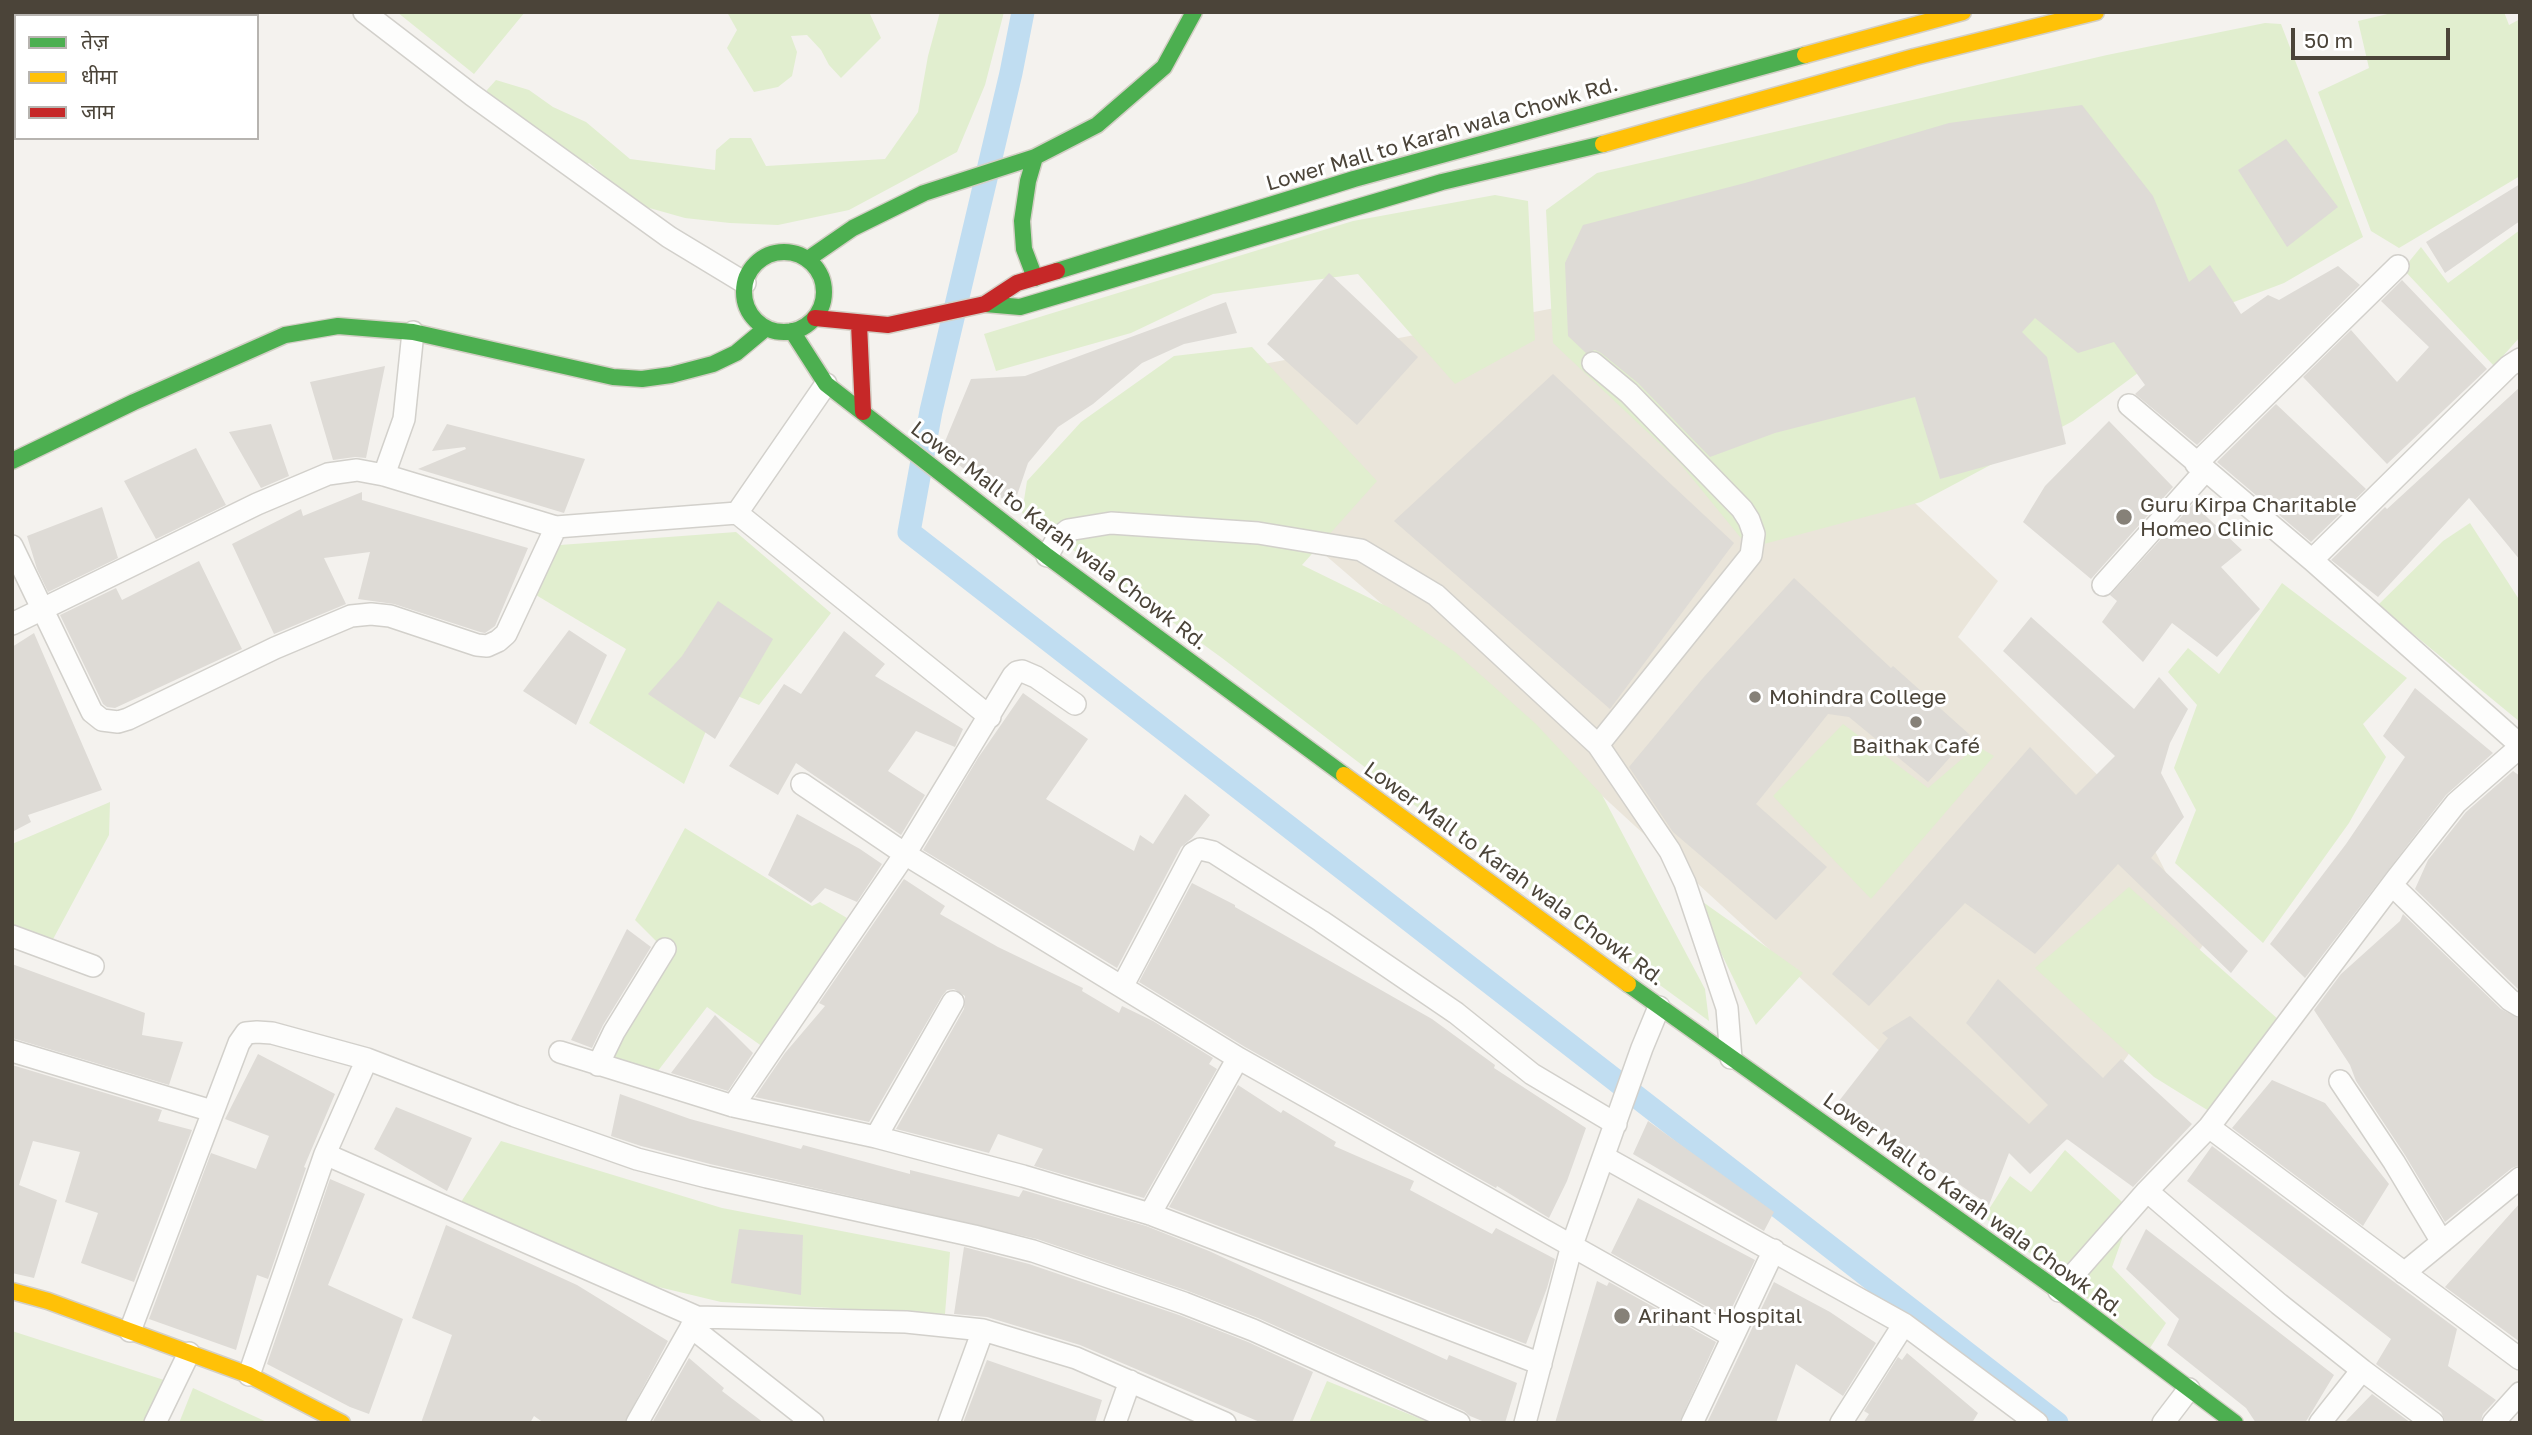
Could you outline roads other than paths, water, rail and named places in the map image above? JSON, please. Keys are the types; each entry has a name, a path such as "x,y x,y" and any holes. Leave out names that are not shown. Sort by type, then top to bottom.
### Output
{"main road":[{"path":"808,259 864,222 924,193 1035,157 1097,124 1164,68 1194,12"},
{"name":"Lower Mall to Karah wala Chowk Rd.","path":"815,318 888,325 981,305 1017,283 1354,179 1963,12"},
{"path":"981,305 1020,307 1442,182 1644,134 1914,57 2032,19 2096,12"},
{"path":"1035,157 1022,221 1024,248 1035,278"},
{"path":"783,251 808,259 823,281 825,294 822,307 815,318 804,327 778,332 755,320 744,296 745,283 750,270 759,260 783,251"},
{"path":"859,324 863,412"},
{"path":"12,461 134,402 285,335 338,326 413,332 612,377 642,379 713,364 736,353 766,328"},
{"name":"Lower Mall to Karah wala Chowk Rd.","path":"792,331 826,384 1047,556 1659,1007 2059,1292 2235,1423"},
{"path":"12,1291 48,1301 249,1375 342,1423"}],"street":[{"path":"364,12 471,95 669,237 745,283"},
{"path":"2103,585 2200,468 2398,266"},
{"path":"384,475 404,419 413,332"},
{"path":"2312,560 2509,366 2520,359"},
{"path":"1592,363 1629,393 1742,509 1754,534 1751,555 1598,745"},
{"path":"737,513 826,384"},
{"path":"2059,1292 2147,1191 2209,1127 2456,803 2520,746 2312,560 2200,468 2129,405"},
{"path":"12,624 257,504 328,474 356,470 384,475 556,527 737,513 990,717"},
{"path":"1047,556 1057,539 1068,530 1111,523 1258,533 1361,550 1436,595 1598,745 1670,851 1685,883 1727,1008 1731,1058"},
{"path":"12,546 92,712 102,720 118,722 275,648 351,616 390,615 487,646 506,634 556,527"},
{"path":"733,1106 905,854 1017,672 1036,677 1075,704"},
{"path":"802,784 905,854 1238,1058 1732,1336"},
{"path":"1122,987 1192,853 1200,849 1213,852 1321,921 1456,1013 1532,1074 1616,1124"},
{"path":"2392,885 2510,1000 2520,1006"},
{"path":"12,936 93,966"},
{"path":"598,1065 614,1032 665,949"},
{"path":"876,1137 953,1002"},
{"path":"1525,1423 1572,1245 1659,1007"},
{"path":"130,1331 239,1043 246,1033 272,1033 367,1059 637,1159 1033,1251 1253,1330 1459,1423"},
{"path":"12,1051 212,1111"},
{"path":"560,1052 733,1106 876,1137 1023,1176 1150,1214 1541,1364"},
{"path":"1150,1214 1238,1058"},
{"path":"249,1375 325,1154 367,1059"},
{"path":"2340,1081 2442,1242"},
{"path":"2209,1127 2520,1359"},
{"path":"325,1154 694,1322 813,1423"},
{"path":"1604,1157 1905,1324 2037,1423"},
{"path":"2404,1273 2520,1178"},
{"path":"2147,1191 2279,1304 2433,1423"},
{"path":"1692,1423 1774,1250"},
{"path":"694,1322 906,1322 983,1330 1076,1358 1225,1423"},
{"path":"637,1423 694,1322"},
{"path":"1841,1423 1905,1324"},
{"path":"949,1423 983,1330"},
{"path":"155,1423 189,1353"},
{"path":"2320,1423 2362,1370"},
{"path":"1115,1423 1130,1381"},
{"path":"2163,1423 2189,1389"},
{"path":"2493,1423 2520,1393"}],"waterway":[{"path":"1023,12 931,411 909,532 2057,1423"}],"place":[{"name":"Guru Kirpa Charitable Homeo Clinic","path":"2124,517"},
{"name":"Mohindra College","path":"1755,697"},
{"name":"Baithak Café","path":"1916,722"},
{"name":"Arihant Hospital","path":"1622,1316"}]}
